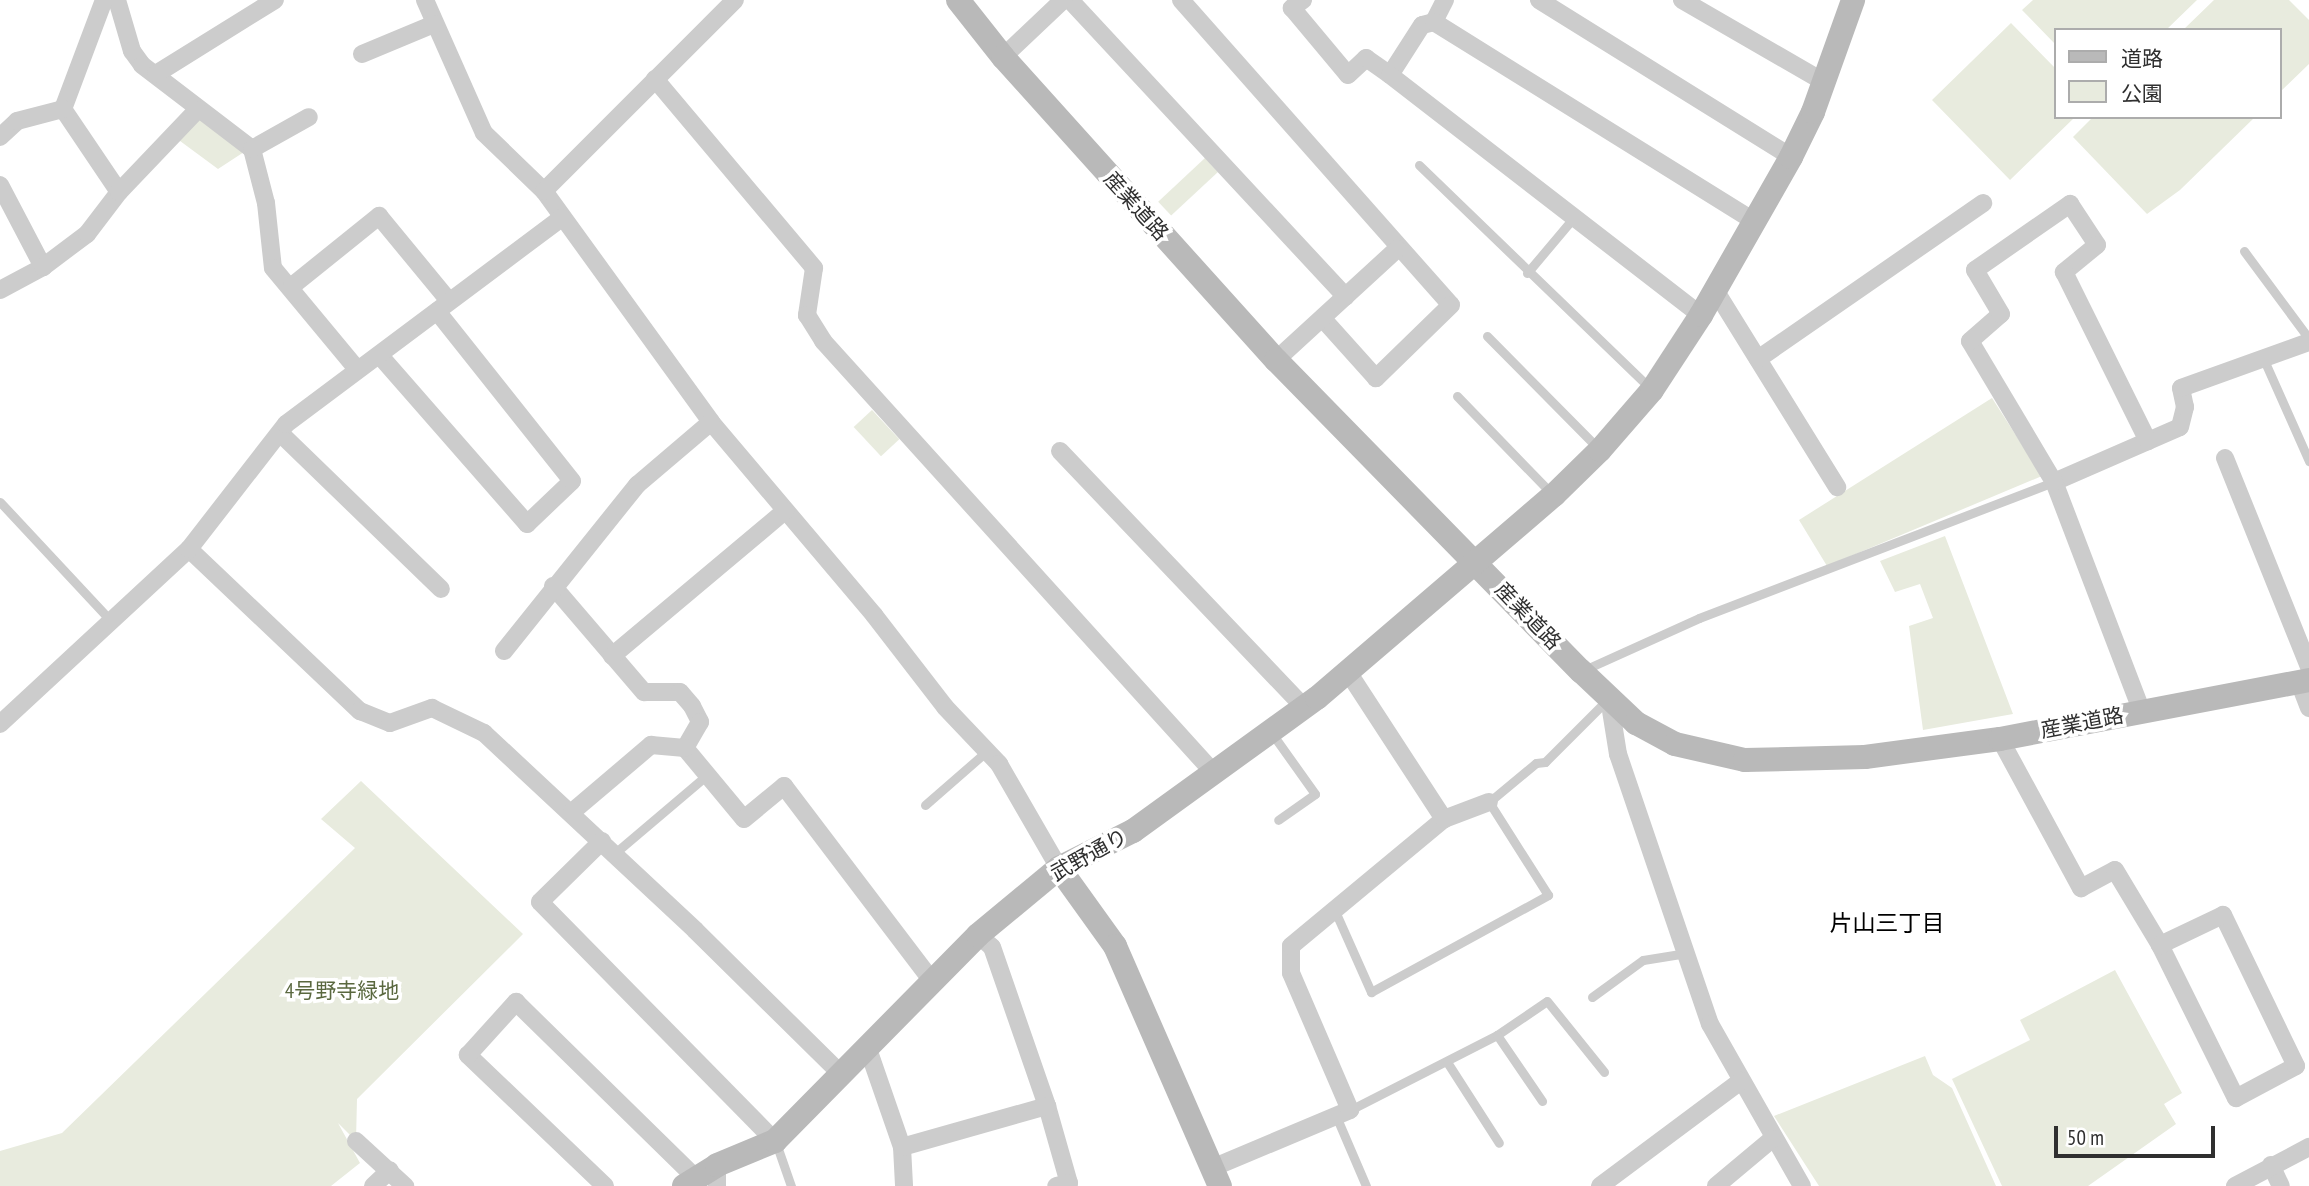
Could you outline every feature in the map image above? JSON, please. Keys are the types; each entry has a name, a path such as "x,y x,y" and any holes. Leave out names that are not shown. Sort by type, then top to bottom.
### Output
{"street":[{"path":"63,109 104,0"},
{"path":"117,0 132,51 197,110 252,149 266,204 273,268 292,286 357,369"},
{"path":"156,74 275,0"},
{"path":"425,0 484,133 544,191 711,422 945,707 988,751 1059,868 1115,946 1216,1177 1343,1113 1292,973 1291,946 1444,819 1489,802"},
{"path":"544,191 735,0"},
{"name":"産業道路","path":"957,0 1003,57 1276,360 1609,698 1636,723 1675,744 1745,760 1866,757 2000,739 2306,677"},
{"path":"1003,57 1063,0"},
{"path":"1070,0 1346,297"},
{"path":"1181,0 1397,248 1451,305 1376,378 1323,319"},
{"path":"1303,0 1292,8 1348,75 1366,58 1701,315"},
{"path":"1434,22 1445,0"},
{"path":"1539,0 1791,157"},
{"path":"1682,0 1824,82"},
{"name":"武野通り","path":"703,1179 775,1141 842,1075 931,980 978,935 1059,868 1133,831 1304,707 1348,672 1474,560 1554,495 1600,450 1652,390 1701,315 1791,157 1824,82 1853,0"},
{"path":"1390,75 1422,25 1434,22 1754,222"},
{"path":"362,54 434,24"},
{"path":"655,79 814,268 807,315 822,341 1213,772"},
{"path":"0,137 17,121 63,109"},
{"path":"63,109 119,192"},
{"path":"0,290 43,267 87,234 119,192 197,110"},
{"path":"252,149 309,117"},
{"path":"0,185 43,267"},
{"path":"1758,359 1983,203"},
{"path":"2142,712 2054,482 1970,341 2001,313 1975,270 2070,204 2096,245 2064,272 2148,441"},
{"path":"292,286 379,216 572,481 527,524 381,357"},
{"path":"0,724 189,549 280,433 357,369 381,357 443,306 561,218"},
{"path":"1276,360 1397,248"},
{"path":"1715,290 1837,487"},
{"path":"2054,482 2180,427 2185,407 2181,388 2264,360 2309,340"},
{"path":"504,651 553,586 637,485 711,422"},
{"path":"280,433 441,589"},
{"path":"1060,450 1304,707"},
{"path":"2225,458 2306,677 2309,708"},
{"path":"612,656 785,511"},
{"path":"189,549 360,710 390,723 432,708 464,721 484,733 609,847 842,1075"},
{"path":"553,586 644,692 680,692 692,706 699,722 685,748"},
{"path":"1348,672 1444,819"},
{"path":"1609,698 1618,754 1710,1024 1772,1139 1802,1186"},
{"path":"2000,739 2081,888 2115,870 2160,945 2236,1098 2302,1063 2223,915 2160,945"},
{"path":"572,812 651,745 685,748 744,819 784,786 931,980"},
{"path":"609,847 540,902 775,1141"},
{"path":"978,935 992,947 1047,1106 1069,1183 1056,1186"},
{"path":"605,1186 468,1055 516,1002 703,1179"},
{"path":"867,1046 902,1146 904,1186"},
{"path":"1600,1186 1741,1082"},
{"path":"902,1146 1047,1106"},
{"path":"1716,1186 1772,1139"},
{"path":"356,1141 405,1186"},
{"path":"2235,1186 2309,1147"},
{"path":"2271,1165 2281,1186"},
{"path":"373,1186 390,1171"}],"lane":[{"path":"1419,165 1527,273 1652,390"},
{"path":"1527,273 1575,216"},
{"path":"2244,251 2309,340"},
{"path":"1486,336 1600,450"},
{"path":"2264,360 2309,460"},
{"path":"1457,396 1554,495"},
{"path":"1581,671 1699,618 2054,482"},
{"path":"0,502 111,622"},
{"path":"1335,911 1371,992 1548,895 1489,802 1536,763 1545,762 1609,698"},
{"path":"1270,730 1315,794 1278,820"},
{"path":"925,805 988,751"},
{"path":"609,847 707,775"},
{"path":"1591,997 1643,960 1686,953"},
{"path":"1366,1186 1343,1113 1497,1035 1547,1001 1604,1072"},
{"path":"1497,1035 1542,1101"},
{"path":"1447,1062 1499,1143"},
{"path":"775,1141 791,1186"}],"green space":[{"path":"2033,0 2197,0 2168,28 2054,28 2054,43 2022,10"},
{"path":"2214,0 2289,0 2309,20 2309,64 2281,91 2281,28 2185,28"},
{"path":"2011,23 2054,67 2054,119 2073,119 2010,180 1932,100"},
{"path":"197,115 244,152 218,169 176,138"},
{"path":"2091,119 2253,119 2180,190 2147,214 2073,137"},
{"path":"1205,158 1218,172 1171,216 1158,202"},
{"path":"1992,398 2042,476 1827,566 1799,520"},
{"path":"872,410 899,439 881,456 854,427"},
{"path":"1945,536 2013,714 1923,730 1909,626 1933,618 1920,584 1895,592 1880,561"},
{"name":"4号野寺緑地","path":"361,781 523,934 357,1099 356,1141 338,1123 360,1163 331,1186 0,1186 0,1151 62,1133 355,848 321,819"},
{"path":"2115,970 2182,1093 2164,1104 2176,1124 2088,1186 2002,1186 1952,1079 2030,1040 2020,1020"},
{"path":"1925,1056 1933,1075 1952,1088 1996,1186 1819,1186 1774,1116"}],"district":[{"name":"片山三丁目","path":"1887,923"}]}
